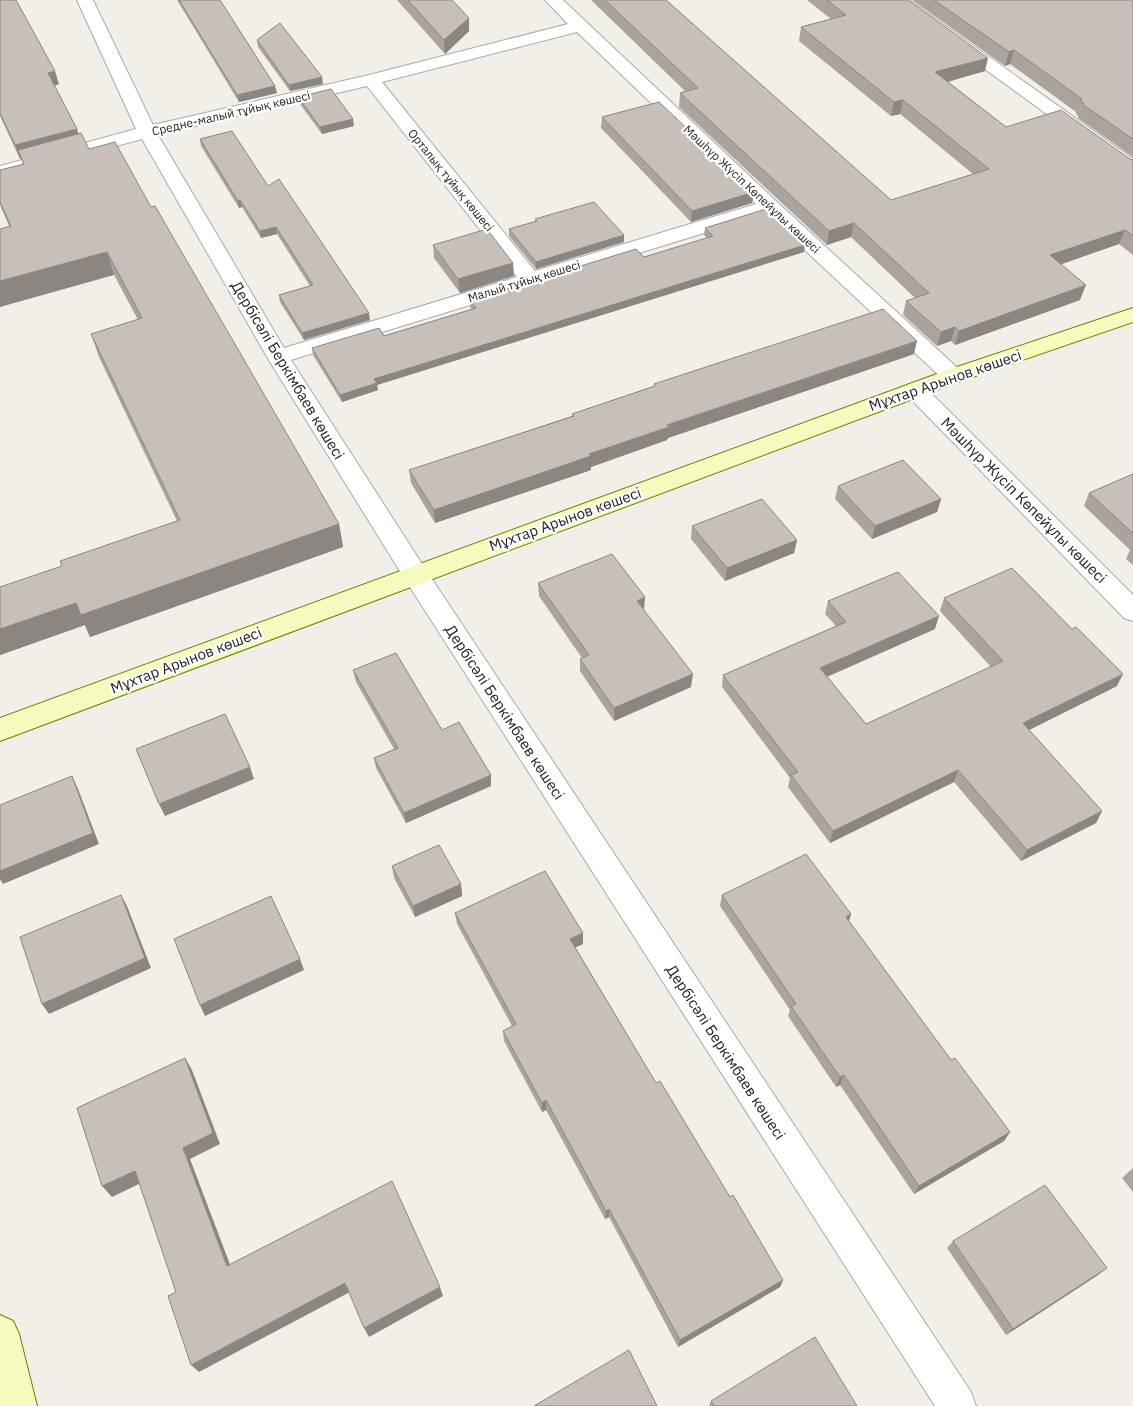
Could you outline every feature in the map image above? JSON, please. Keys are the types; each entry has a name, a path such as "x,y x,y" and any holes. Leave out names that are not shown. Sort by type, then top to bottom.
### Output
{"main road":[{"name":"Мұхтар Арынов көшесі","path":"0,730 415,574 953,376 1133,316"},
{"path":"0,1334 18,1406"}],"street":[{"name":"Дербісәлі Беркімбаев көшесі","path":"85,0 146,132 278,357 415,574 957,1406"},
{"name":"Мәшһүр Жүсіп Көпейұлы көшесі","path":"553,0 953,376"},
{"path":"898,0 1133,168"},
{"name":"Средне-малый тұйық көшесі","path":"0,172 146,132 371,80 580,26"},
{"name":"Орталық тұйық көшесі","path":"371,80 530,279"},
{"name":"Малый тұйық көшесі","path":"278,357 770,206"},
{"name":"Мәшһүр Жүсіп Көпейұлы көшесі","path":"915,390 1133,611"}],"building":[{"path":"0,0 16,0 55,71 48,73 77,129 15,145 0,113"},
{"path":"179,0 220,0 275,86 237,95"},
{"path":"408,0 452,0 469,18 444,40"},
{"path":"605,0 666,0 891,200 989,169 903,100 894,102 801,27 846,15 827,0 908,0 988,58 935,72 1006,127 1061,110 1133,160 1133,236 1125,230 1050,255 1086,285 959,331 955,327 941,332 906,301 929,293 854,223 829,231 680,93 698,88"},
{"path":"934,0 1133,0 1133,139 1082,104 1084,103 1080,100 1082,99 1014,50 1009,52"},
{"path":"280,23 322,77 289,85 257,40"},
{"path":"331,89 353,119 320,127 298,97"},
{"path":"659,102 754,192 692,211 602,117"},
{"path":"232,131 268,186 279,179 369,313 302,333 279,295 313,285 276,227 260,231 240,200 238,201 200,139"},
{"path":"81,133 89,149 115,142 151,207 155,206 339,524 81,615 76,603 0,629 0,587 62,566 60,561 180,520 91,334 142,318 107,252 0,281 0,229 11,226 0,202 0,170 24,164 18,150"},
{"path":"594,202 624,235 536,262 509,229 537,221 535,219"},
{"path":"766,209 805,245 374,379 377,383 340,395 312,348 379,328 384,336 476,308 470,300 636,249 644,257 713,236 705,228"},
{"path":"487,229 513,263 458,279 433,245"},
{"path":"883,309 917,341 667,425 669,427 589,454 591,456 434,510 409,470 574,416 572,414 655,386 654,384"},
{"path":"903,460 941,499 875,526 838,486"},
{"path":"1133,474 1133,533 1089,493"},
{"path":"762,499 797,540 727,568 692,526"},
{"path":"612,554 645,597 637,601 693,674 614,708 580,659 589,655 538,583"},
{"path":"1012,568 1072,629 1076,627 1123,674 1023,723 1102,811 1027,850 958,770 833,831 791,775 798,772 723,675 846,622 828,601 898,572 939,616 820,668 866,724 1003,661 944,598"},
{"path":"396,653 442,730 459,722 491,775 404,813 374,758 398,748 353,670"},
{"path":"225,714 250,767 159,804 136,749"},
{"path":"72,776 93,833 0,871 0,805"},
{"path":"439,845 461,884 413,906 392,866"},
{"path":"806,854 851,914 846,917 951,1060 955,1058 1010,1132 919,1186 844,1075 840,1077 791,1006 796,1004 722,895"},
{"path":"545,871 583,933 570,939 656,1083 660,1081 730,1197 733,1195 783,1280 680,1340 609,1209 606,1211 546,1100 542,1103 503,1031 516,1024 455,913"},
{"path":"121,895 145,958 42,1004 20,937"},
{"path":"271,896 300,959 200,1005 174,939"},
{"path":"185,1058 213,1133 183,1148 227,1266 392,1181 440,1287 364,1328 345,1283 191,1365 168,1296 176,1292 135,1171 102,1186 77,1108"},
{"path":"1045,1185 1107,1268 1013,1329 953,1241"},
{"path":"815,1337 857,1406 714,1406 711,1401"},
{"path":"629,1350 657,1406 534,1406"}]}
